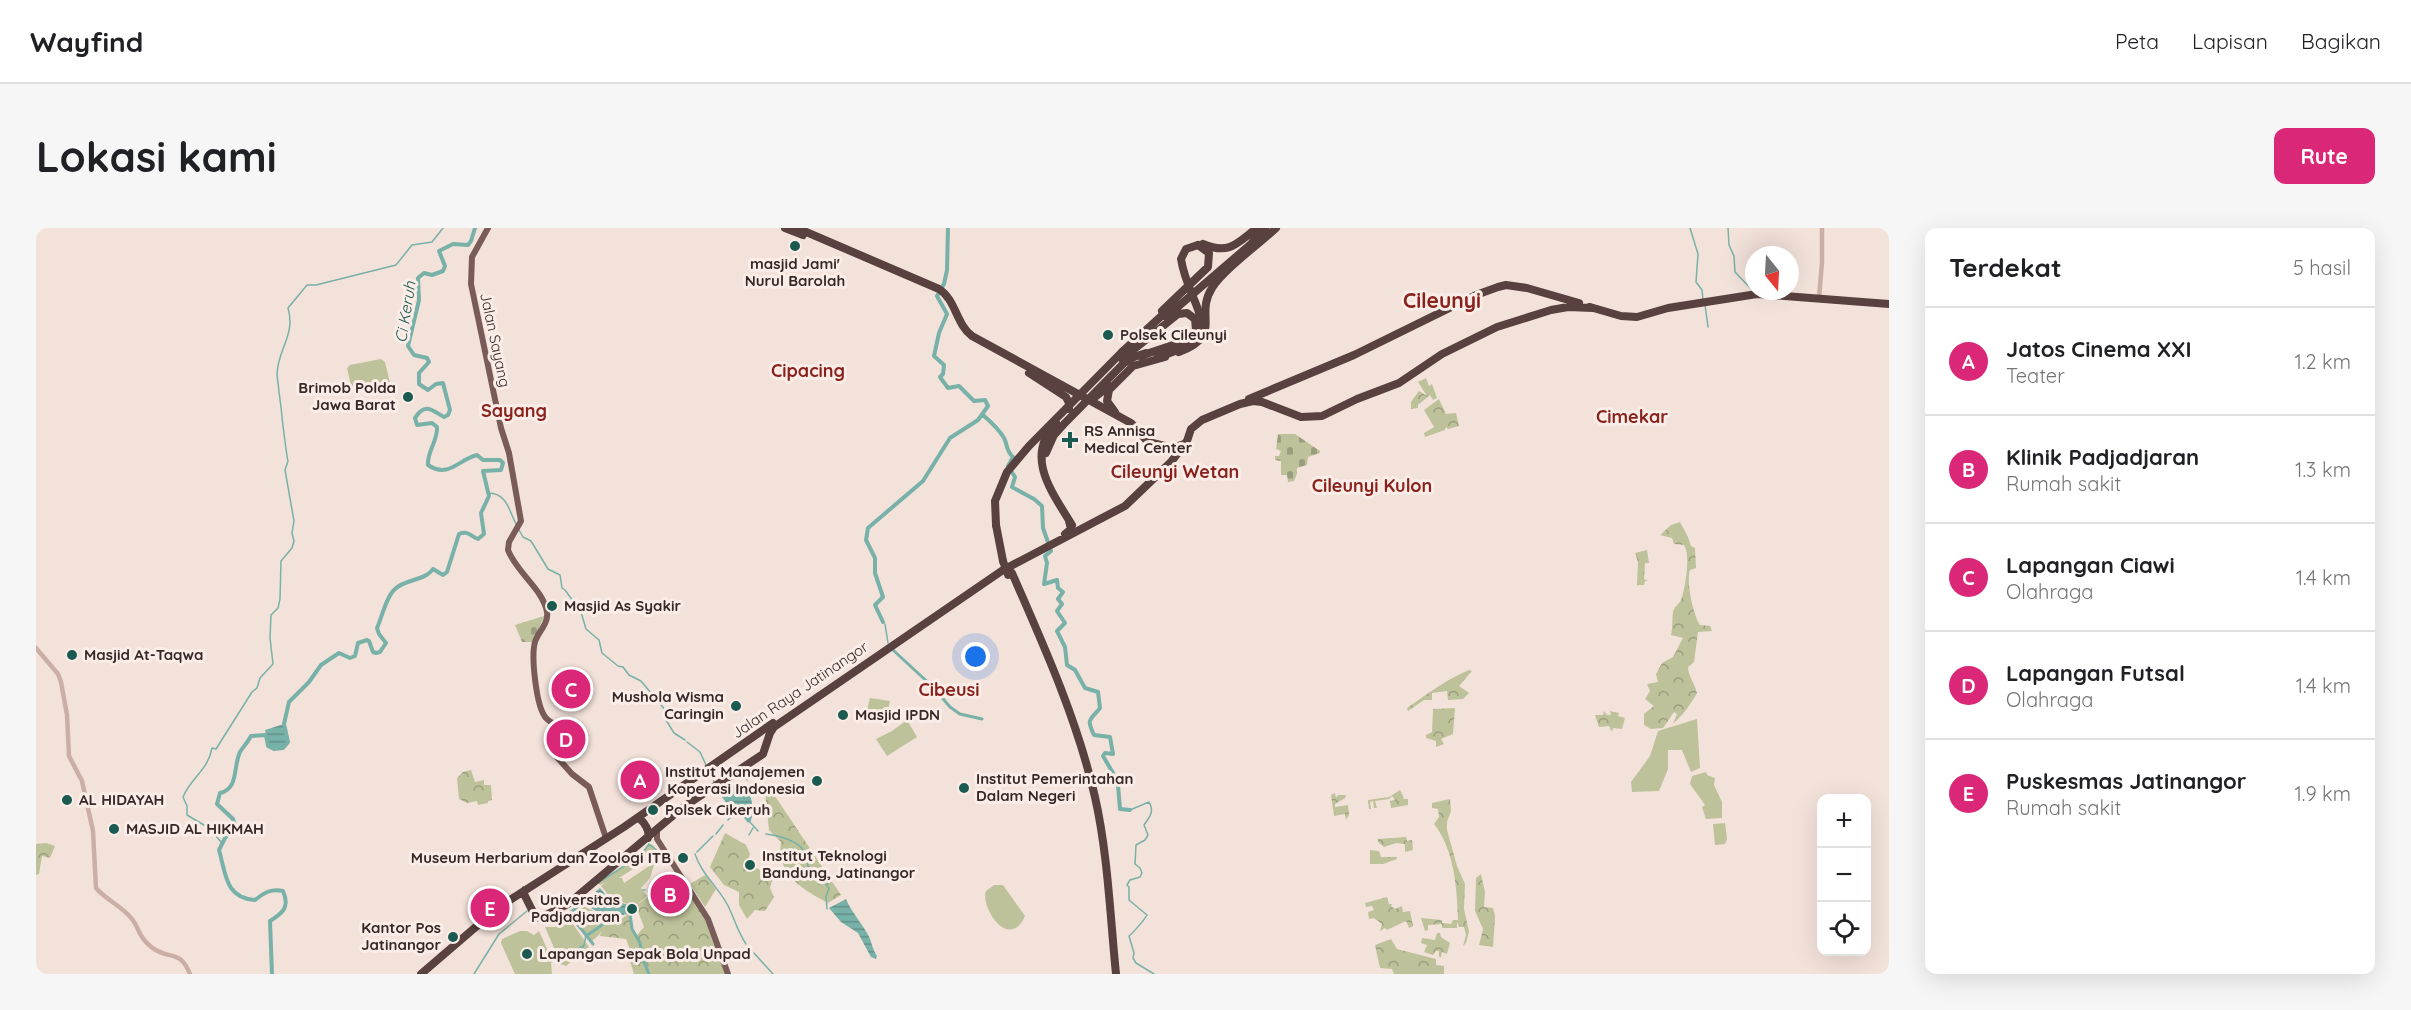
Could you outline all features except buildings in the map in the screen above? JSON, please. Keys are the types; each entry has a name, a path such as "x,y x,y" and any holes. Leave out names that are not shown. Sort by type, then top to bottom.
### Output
{"highway":[{"path":"785,228 940,292 963,335 1066,397 1070,405 1066,413"},
{"path":"798,228 940,292 969,334 1059,384 1106,406 1133,425 1148,442 1179,447 1187,441"},
{"path":"1167,348 1188,342 1199,331 1198,318 1179,261 1179,254 1184,247 1190,243 1226,249 1261,228"},
{"path":"1166,312 1261,228"},
{"path":"1059,503 1045,459 1050,441 1124,363 1134,357 1148,357 1191,347 1202,339 1206,325 1207,300 1213,286 1276,228"},
{"path":"1059,384 1095,394 1107,388 1125,365 1188,345 1200,336 1201,320 1181,259 1186,249 1198,244"},
{"path":"1115,974 1092,798 1059,693 1005,561 999,525 999,509 1002,492 1017,465 1208,267 1209,253 1198,244"},
{"name":"Jalan Raya Jatinangor","path":"421,974 475,926 522,892 768,731 1007,565 1125,506 1174,458 1187,441 1191,429 1198,423 1354,356 1450,307 1498,287 1506,285 1527,288 1568,304"},
{"path":"1257,399 1301,417 1322,416 1350,402 1399,383 1438,356 1478,335 1527,316 1568,304 1621,316 1638,317 1668,308 1747,294 1889,304"},
{"path":"1089,525 1075,528 1069,521 1042,470 1041,454 1049,432 1066,413 1081,402 1094,400 1136,364 1193,336 1196,323 1190,314 1184,312 1174,316 1122,356"},
{"path":"1030,374 1078,399"},
{"path":"1106,406 1107,388"},
{"path":"1169,447 1174,452 1174,458"},
{"name":"Jalan Raya Jatinangor","path":"1049,544 1069,532 1071,528 1069,521"},
{"name":"Jalan Raya Jatinangor","path":"522,892 522,896 535,916 540,918 568,904 682,808 763,754 768,731"},
{"path":"645,812 646,823 652,831 657,831"},
{"path":"636,819 642,820 649,831 648,838"}],"main road":[{"name":"Jalan Sayang","path":"488,228 472,257 472,286 501,428 510,459 521,521 509,542 509,552 541,599 547,612 535,645 537,689 541,709 549,721 571,732 576,738 573,744 559,751 556,756 589,788 600,823 607,835"},
{"path":"657,831 657,839 710,923 728,974"},
{"path":"648,838 655,841 699,904"}],"street":[{"path":"1820,298 1822,228"},
{"path":"36,648 58,674 61,682 66,704 69,756 82,781 93,831 96,888 116,902 130,916 138,934 146,942 158,952 183,960 190,974"}],"green space":[{"path":"381,359 385,362 390,383 352,390 347,368 350,365"},
{"path":"1426,378 1429,386 1432,384 1437,398 1433,400 1430,395 1418,405 1418,408 1411,409 1411,402 1419,391 1427,396 1418,382"},
{"path":"1439,399 1446,414 1456,413 1459,426 1448,429 1446,427 1445,430 1425,437 1424,433 1436,426 1434,427 1424,410"},
{"path":"1278,434 1295,434 1320,451 1308,457 1307,465 1297,468 1294,481 1288,482 1287,475 1281,475 1281,461 1275,460 1275,456 1279,456 1281,451 1276,449"},
{"path":"1680,522 1691,546 1695,548 1696,568 1690,570 1689,575 1697,620 1700,625 1710,626 1712,631 1698,632 1694,662 1688,667 1697,693 1673,724 1677,714 1674,712 1663,728 1651,729 1644,725 1644,714 1654,706 1645,699 1650,691 1647,684 1658,682 1656,674 1662,663 1673,657 1683,638 1671,635 1673,612 1681,600 1686,581 1686,550 1684,545 1674,544 1672,538 1660,535 1671,525"},
{"path":"1647,550 1649,563 1645,563 1644,579 1648,581 1645,581 1644,585 1637,585 1638,562 1635,553"},
{"path":"544,616 533,642 522,642 515,625"},
{"path":"577,669 587,698 563,706 556,677"},
{"path":"1469,670 1472,671 1459,686 1469,693 1463,699 1448,700 1447,691 1432,693 1432,700 1424,700 1408,711 1407,708 1430,692"},
{"path":"870,698 890,701 888,710 880,711 875,719 865,717"},
{"path":"1455,708 1453,734 1441,739 1444,744 1436,747 1436,741 1426,738 1426,735 1432,732 1433,709"},
{"path":"1604,711 1607,715 1611,715 1610,711 1619,713 1618,716 1625,718 1622,729 1613,728 1612,732 1609,726 1599,727 1595,715 1603,715"},
{"path":"1697,719 1700,768 1691,772 1682,750 1668,750 1668,769 1659,791 1632,792 1631,782 1650,756 1658,731"},
{"path":"907,720 917,737 887,756 876,739"},
{"path":"471,770 475,782 484,780 484,785 491,785 492,800 488,803 478,805 477,801 467,803 459,799 457,778 463,772"},
{"path":"1706,772 1707,775 1715,778 1714,785 1722,802 1722,818 1706,819 1702,807 1705,805 1690,784 1692,776"},
{"path":"769,787 841,895 828,903 800,886 787,872 781,853 781,842 769,830 765,792"},
{"path":"1400,790 1404,798 1402,799 1408,799 1408,805 1391,808 1390,801 1395,800 1392,796 1389,799 1375,801 1377,808 1374,808 1373,801 1370,802 1371,809 1369,809 1368,800 1389,797"},
{"path":"1335,793 1336,798 1338,795 1346,795 1335,804 1335,807 1348,805 1349,815 1346,820 1345,814 1334,816 1331,795"},
{"path":"1450,799 1451,811 1447,830 1457,866 1465,884 1464,909 1469,932 1463,946 1466,935 1464,927 1459,927 1457,922 1457,928 1442,928 1442,924 1428,925 1428,930 1425,931 1421,918 1442,920 1442,923 1451,924 1453,920 1458,920 1453,869 1446,845 1434,824 1439,817 1438,809 1432,808 1432,803"},
{"path":"1725,823 1727,839 1725,844 1715,845 1713,824"},
{"path":"725,833 746,845 750,854 747,862 773,878 770,888 774,897 765,911 755,910 747,919 739,905 739,892 724,885 710,867"},
{"path":"1406,837 1407,841 1412,840 1413,850 1405,852 1405,844 1396,843 1384,847 1378,842 1378,839"},
{"path":"46,843 55,846 50,858 42,856 39,874 36,875 36,844"},
{"path":"649,844 653,845 658,853 619,878 622,878 624,883 655,862 650,878 641,888 647,896 635,907 610,897 601,886 605,882 600,885 598,883 641,855"},
{"path":"1370,850 1379,851 1381,857 1397,857 1397,859 1383,864 1370,864"},
{"path":"1481,874 1485,892 1484,907 1493,908 1495,916 1493,947 1479,945 1483,929 1475,911 1476,878"},
{"path":"705,875 716,889 705,907 690,884"},
{"path":"994,885 1003,885 1025,916 1018,926 1011,930 997,923 987,907 986,891"},
{"path":"654,892 664,907 687,892 707,921 726,974 634,974 628,955 632,954 626,939 600,936 609,916 623,918 628,914 631,916 633,929 637,935 644,927 636,906"},
{"path":"1387,897 1389,904 1392,904 1391,906 1395,909 1402,906 1403,912 1410,911 1413,926 1409,928 1406,921 1380,931 1382,924 1374,918 1369,919 1368,912 1374,910 1372,906 1366,907 1365,903"},
{"path":"583,906 604,916 606,921 599,935 592,941 572,915"},
{"path":"566,914 589,947 566,966 561,964 545,927 555,927"},
{"name":"Lapangan Sepak Bola Unpad","path":"520,931 527,931 534,935 539,931 553,962 551,963 552,974 515,974 501,943 502,939"},
{"path":"1437,933 1440,933 1441,937 1450,943 1447,954 1442,952 1441,957 1439,957 1439,951 1433,955 1424,952 1427,945 1421,943 1422,938 1435,940"},
{"path":"1391,939 1397,949 1436,959 1436,965 1444,966 1444,974 1394,974 1392,969 1380,968 1375,945"}],"water":[{"path":"284,724 288,742 283,748 274,749 268,746 265,730"},
{"path":"739,782 750,794 752,816 748,823 738,810 730,808 722,797"},
{"path":"600,888 609,899 629,905 624,915 596,911 582,903"},
{"path":"846,899 869,936 877,956 876,959 871,957 858,933 841,922 829,908"}],"waterway":[{"path":"222,843 209,828 187,815 187,806 183,797 207,763 212,748 216,749 252,692 257,688 260,678 273,664 270,638 271,615 278,608 280,599 281,561 292,548 294,541 292,533 294,521 285,470 288,461 277,375 290,326 288,308 307,285 316,285 396,265 412,245 432,242 443,228"},
{"name":"Ci Keruh","path":"272,974 270,921 284,909 285,897 283,891 275,890 255,900 238,895 232,890 219,850 235,825 233,819 217,804 220,793 226,791 233,782 240,752 251,736 266,735 268,746 274,749 283,748 288,742 284,724 289,702 309,682 321,665 339,653 350,658 355,656 358,643 367,640 373,652 380,652 386,643 377,628 387,602 395,589 404,583 425,576 433,569 443,575 447,572 459,534 467,533 478,539 484,534 481,513 489,496 483,471 501,470 503,463 500,460 483,460 477,455 448,469 435,469 428,465 437,427 432,423 417,425 415,418 425,409 444,417 450,410 443,383 436,384 428,390 419,384 419,373 429,362 427,358 414,355 408,346 419,300 418,278 424,273 432,275 443,271 445,266 439,251 453,244 468,245 475,228"},
{"path":"883,622 875,605 883,597 875,573 875,558 866,540 868,528 923,481 950,438 978,420 988,406 985,400 974,401 959,386 948,388 940,377 943,374 944,365 934,356 939,333 947,314 937,296 944,284 947,270 948,228"},
{"path":"1690,228 1698,254 1696,282 1702,290 1703,299"},
{"path":"1728,228 1735,272 1745,283"},
{"path":"1705,305 1708,327"},
{"path":"983,415 1002,435 1013,457 1008,466 1015,477 1012,487 1042,506 1043,528 1051,551 1045,556 1047,563 1044,584 1057,580 1058,588 1063,592 1058,599 1062,604 1057,611 1065,623 1057,631 1065,647 1067,665 1075,670 1085,688 1098,692 1100,708 1090,720 1090,725 1094,735 1110,737 1113,754 1105,753 1103,756 1118,785 1120,809 1130,810"},
{"path":"488,493 500,496 504,500 517,526"},
{"path":"519,530 523,537 531,541 548,569 560,575 562,588 581,612 586,629 599,640 602,653 618,666 623,667 629,675 641,681 666,711 666,720 674,733 685,740"},
{"path":"885,624 888,643"},
{"path":"893,650 933,687 950,707 960,714 982,719"},
{"path":"687,742 700,752 706,765"},
{"path":"711,770 714,782"},
{"path":"747,771 747,780"},
{"path":"1130,810 1149,802 1151,808 1151,814 1144,825 1148,835 1145,840 1136,845 1135,864 1142,873 1140,877 1130,880 1127,885 1129,900 1147,915 1129,936 1134,953 1133,958 1136,963 1154,974"},
{"path":"728,820 737,810"},
{"path":"749,821 758,831"},
{"path":"716,834 723,825"},
{"path":"749,835 753,828"},
{"path":"766,834 791,840 801,848 807,859 809,874 821,879 829,888 826,897 827,909"},
{"path":"697,852 713,836"},
{"path":"598,883 641,855 649,844 659,852"},
{"path":"695,854 702,869 726,903 746,944"},
{"path":"571,916 570,913 582,903"},
{"path":"474,974 499,934 527,911"},
{"path":"626,913 630,913 632,929 640,943 643,960 649,974"},
{"path":"586,936 602,925 609,914"},
{"path":"572,917 581,929"},
{"path":"582,930 593,944"},
{"path":"561,964 561,960 584,945 586,936"},
{"path":"581,952 584,945"},
{"path":"748,946 752,951"},
{"path":"754,953 773,974"}],"place":[{"name":"masjid Jami' Nurul Barolah","path":"795,246"},
{"name":"Polsek Cileunyi","path":"1108,335"},
{"name":"Brimob Polda Jawa Barat","path":"408,397"},
{"name":"RS Annisa Medical Center","path":"1070,440"},
{"name":"Masjid As Syakir","path":"552,606"},
{"name":"Masjid At-Taqwa","path":"72,655"},
{"name":"Lapangan Ciawi","path":"571,689"},
{"name":"Mushola Wisma Caringin","path":"736,706"},
{"name":"Masjid IPDN","path":"843,715"},
{"name":"Lapangan Futsal","path":"566,739"},
{"name":"Jatos Cinema XXI","path":"640,780"},
{"name":"Institut Manajemen Koperasi Indonesia","path":"817,781"},
{"name":"Institut Pemerintahan Dalam Negeri","path":"964,788"},
{"name":"AL HIDAYAH","path":"67,800"},
{"name":"Polsek Cikeruh","path":"653,810"},
{"name":"MASJID AL HIKMAH","path":"114,829"},
{"name":"Museum Herbarium dan Zoologi ITB","path":"683,858"},
{"name":"Institut Teknologi Bandung, Jatinangor","path":"750,865"},
{"name":"Klinik Padjadjaran","path":"670,894"},
{"name":"Puskesmas Jatinangor","path":"490,908"},
{"name":"Universitas Padjadjaran","path":"632,909"},
{"name":"Kantor Pos Jatinangor","path":"453,937"},
{"name":"Lapangan Sepak Bola Unpad","path":"527,954"}],"district":[{"name":"Cileunyi","path":"1442,301"},
{"name":"Cipacing","path":"808,371"},
{"name":"Sayang","path":"514,411"},
{"name":"Cimekar","path":"1632,417"},
{"name":"Cileunyi Wetan","path":"1175,472"},
{"name":"Cileunyi Kulon","path":"1372,486"},
{"name":"Cibeusi","path":"949,690"}]}
